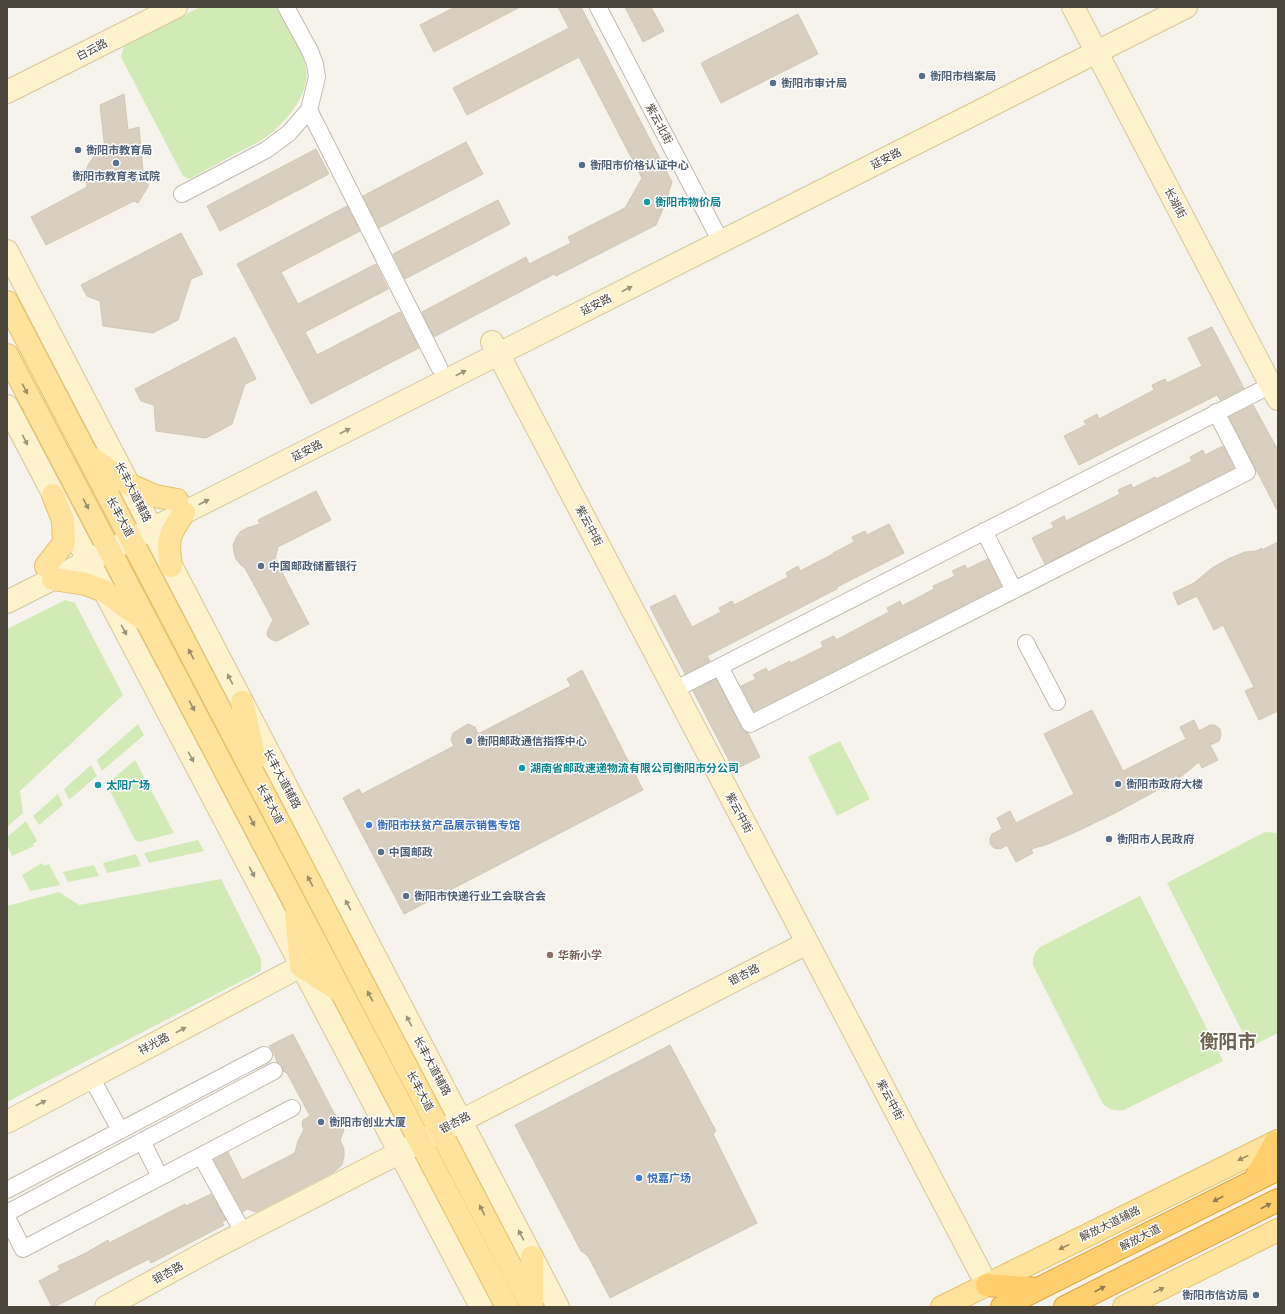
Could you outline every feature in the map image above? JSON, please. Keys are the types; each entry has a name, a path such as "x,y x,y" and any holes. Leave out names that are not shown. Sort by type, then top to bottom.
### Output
{"highway":[{"path":"1254,1181 1276,1142"},
{"name":"解放大道","path":"1002,1307 1278,1169"},
{"path":"1065,1307 1278,1200"},
{"path":"987,1285 1037,1290"}],"main road":[{"name":"白云路","path":"7,80 150,7"},
{"name":"白云路","path":"7,92 176,7"},
{"name":"长湖街","path":"1073,7 1098,43"},
{"name":"长湖街","path":"1084,7 1098,43 1276,387"},
{"name":"延安路","path":"1098,43 1153,7"},
{"name":"延安路","path":"7,586 50,572 85,555 1098,43 1186,7"},
{"name":"长丰大道辅路","path":"7,251 242,702 250,740 460,1120 558,1307"},
{"name":"长丰大道","path":"7,302 128,533 250,740 261,788 532,1307"},
{"name":"延安路","path":"180,506 439,367 495,348"},
{"name":"紫云中街","path":"495,348 987,1285"},
{"path":"7,354 507,1307"},
{"path":"7,406 481,1307"},
{"path":"87,455 130,485 180,506 168,545 171,566"},
{"path":"54,495 64,520 64,543 50,572 104,591 147,621"},
{"name":"延安路","path":"7,602 50,572"},
{"path":"218,756 250,740"},
{"path":"295,903 301,966"},
{"name":"银杏路","path":"106,1307 243,1232 807,943"},
{"path":"301,966 342,992"},
{"name":"祥光路","path":"7,1122 301,966"},
{"name":"解放大道辅路","path":"942,1307 1276,1142"},
{"path":"1124,1307 1278,1230"},
{"path":"532,1257 532,1307"},
{"path":"483,1261 494,1307"}],"street":[{"path":"182,194 266,150 289,133 309,110 317,77 315,64 310,51 286,7"},
{"name":"紫云北街","path":"598,7 717,235"},
{"path":"309,110 439,367"},
{"path":"674,690 1216,412 1276,387"},
{"path":"720,667 750,724 1247,472 1216,412"},
{"path":"984,531 1014,590"},
{"path":"1026,643 1057,702"},
{"path":"7,1190 264,1055"},
{"path":"7,1213 274,1071"},
{"path":"91,1077 120,1130"},
{"path":"7,1218 23,1249 292,1108"},
{"path":"142,1141 160,1177"},
{"path":"201,1156 243,1232"}],"green space":[{"path":"200,7 276,7 303,57 306,83 294,109 275,130 259,142 190,179 183,176 121,57 124,46"},
{"path":"65,600 75,603 123,695 20,791 23,813 7,827 7,629"},
{"path":"138,724 144,735 102,771 97,760"},
{"path":"840,741 870,799 837,816 808,757"},
{"path":"135,760 174,833 139,842 135,840 108,787 108,783"},
{"path":"91,765 97,776 69,800 64,789"},
{"path":"58,794 63,805 39,825 33,816"},
{"path":"26,821 37,841 33,844 34,846 12,856 7,845 7,837"},
{"path":"1265,832 1278,833 1278,1033 1250,1047 1167,883"},
{"path":"198,840 204,851 149,863 144,853"},
{"path":"136,854 141,866 107,873 103,863"},
{"path":"42,863 44,866 49,864 60,885 30,891 22,875"},
{"path":"94,865 99,876 68,882 63,872"},
{"path":"221,879 261,959 261,971 7,1102 7,906 59,892 79,905"},
{"path":"1140,896 1223,1061 1124,1110 1115,1110 1108,1108 1103,1104 1033,965 1033,960 1035,953 1040,947"}],"building":[{"path":"455,7 520,7 434,52 420,25"},
{"path":"558,7 581,7 672,182 669,195 656,225 556,276 554,274 434,337 422,312 526,257 529,264 571,243 568,237 625,208 642,178 579,57 467,115 453,88 569,28"},
{"path":"625,7 651,7 664,31 643,42"},
{"path":"798,14 818,54 721,103 701,63"},
{"name":"衡阳市教育局","path":"124,94 128,130 139,127 144,182 149,185 138,203 134,201 46,245 31,217 87,187 85,176 88,165 95,155 105,150 100,105"},
{"path":"466,142 483,174 379,228 363,196"},
{"path":"316,149 329,174 220,231 207,206"},
{"path":"498,200 510,224 405,279 393,254"},
{"path":"347,206 360,231 281,272 298,304 376,264 388,289 305,332 317,355 400,312 419,348 311,404 237,264"},
{"path":"181,233 203,274 191,279 178,320 153,333 103,326 100,301 87,296 81,285"},
{"path":"1212,327 1244,388 1220,400 1217,395 1079,465 1064,436 1086,425 1084,421 1097,414 1099,419 1154,390 1152,385 1165,379 1167,383 1202,366 1188,338"},
{"path":"235,337 256,379 245,384 232,424 206,438 156,431 154,405 141,401 135,389"},
{"path":"1253,405 1278,450 1278,512 1229,417"},
{"path":"1223,446 1234,468 1045,564 1032,538 1054,527 1051,523 1064,516 1066,521 1120,494 1118,490 1131,484 1133,488 1155,477 1156,479 1192,461 1190,457 1203,450 1205,455"},
{"name":"中国邮政储蓄银行","path":"316,491 331,520 278,547 275,559 309,624 277,641 272,640 268,637 267,632 273,620 245,568 236,559 233,545 240,532 260,524 258,520"},
{"path":"889,524 904,553 707,656 710,661 685,674 650,607 675,595 692,627 721,612 719,608 732,601 734,605 788,577 786,573 798,566 800,571 833,554 854,542 852,537 865,531 867,535"},
{"path":"1278,542 1278,711 1259,720 1245,691 1254,687 1223,625 1214,630 1197,596 1178,605 1173,593 1194,583 1212,568 1228,559 1245,552 1256,551 1262,548 1262,550"},
{"path":"988,559 1001,586 754,711 741,686 756,679 753,675 766,668 768,672 790,661 791,663 823,647 821,642 834,636 836,640 889,612 887,608 900,601 902,606 934,589 933,586 955,576 952,571 965,565 967,569"},
{"name":"湖南省邮政速递物流有限公司衡阳市分公司","path":"582,670 643,790 404,914 343,798 359,789 362,794 454,746 451,740 453,733 468,724 475,727 478,734 571,686 567,679"},
{"path":"716,679 742,728 748,733 760,757 734,770 693,691"},
{"name":"衡阳市政府大楼","path":"1092,710 1123,771 1186,739 1180,727 1194,720 1199,731 1210,725 1215,725 1220,729 1221,735 1219,741 1210,745 1218,760 1202,768 1199,762 1183,775 1152,793 1080,830 1048,844 1031,849 1033,853 1016,862 1007,845 1000,849 994,848 990,844 992,834 1002,829 997,818 1010,811 1016,823 1074,794 1044,734"},
{"name":"衡阳市创业大厦","path":"293,1034 344,1130 340,1140 344,1149 342,1165 334,1172 256,1212 247,1209 243,1212 214,1160 228,1152 242,1180 295,1153 298,1141 304,1129 302,1126 303,1120 310,1116 287,1073 283,1071 282,1066 277,1062 273,1051 269,1046"},
{"name":"悦嘉广场","path":"670,1045 716,1131 713,1134 757,1223 610,1298 588,1256 581,1251 515,1125"},
{"path":"211,1194 226,1220 222,1222 224,1225 151,1263 149,1259 52,1307 39,1281 60,1270 58,1266 86,1253 108,1240 109,1243 185,1204 186,1206"}],"place":[{"name":"衡阳市档案局","path":"922,76"},
{"name":"衡阳市审计局","path":"773,83"},
{"name":"衡阳市教育局","path":"78,150"},
{"name":"衡阳市教育考试院","path":"116,163"},
{"name":"衡阳市价格认证中心","path":"582,165"},
{"name":"衡阳市物价局","path":"647,202"},
{"name":"中国邮政储蓄银行","path":"261,566"},
{"name":"衡阳邮政通信指挥中心","path":"469,741"},
{"name":"湖南省邮政速递物流有限公司衡阳市分公司","path":"522,768"},
{"name":"衡阳市政府大楼","path":"1118,784"},
{"name":"太阳广场","path":"98,785"},
{"name":"衡阳市扶贫产品展示销售专馆","path":"369,825"},
{"name":"衡阳市人民政府","path":"1109,839"},
{"name":"中国邮政","path":"381,852"},
{"name":"衡阳市快递行业工会联合会","path":"406,896"},
{"name":"华新小学","path":"550,955"},
{"name":"衡阳市创业大厦","path":"321,1122"},
{"name":"悦嘉广场","path":"639,1178"},
{"name":"衡阳市信访局","path":"1256,1295"}],"district":[{"name":"衡阳市","path":"1228,1041"}]}
